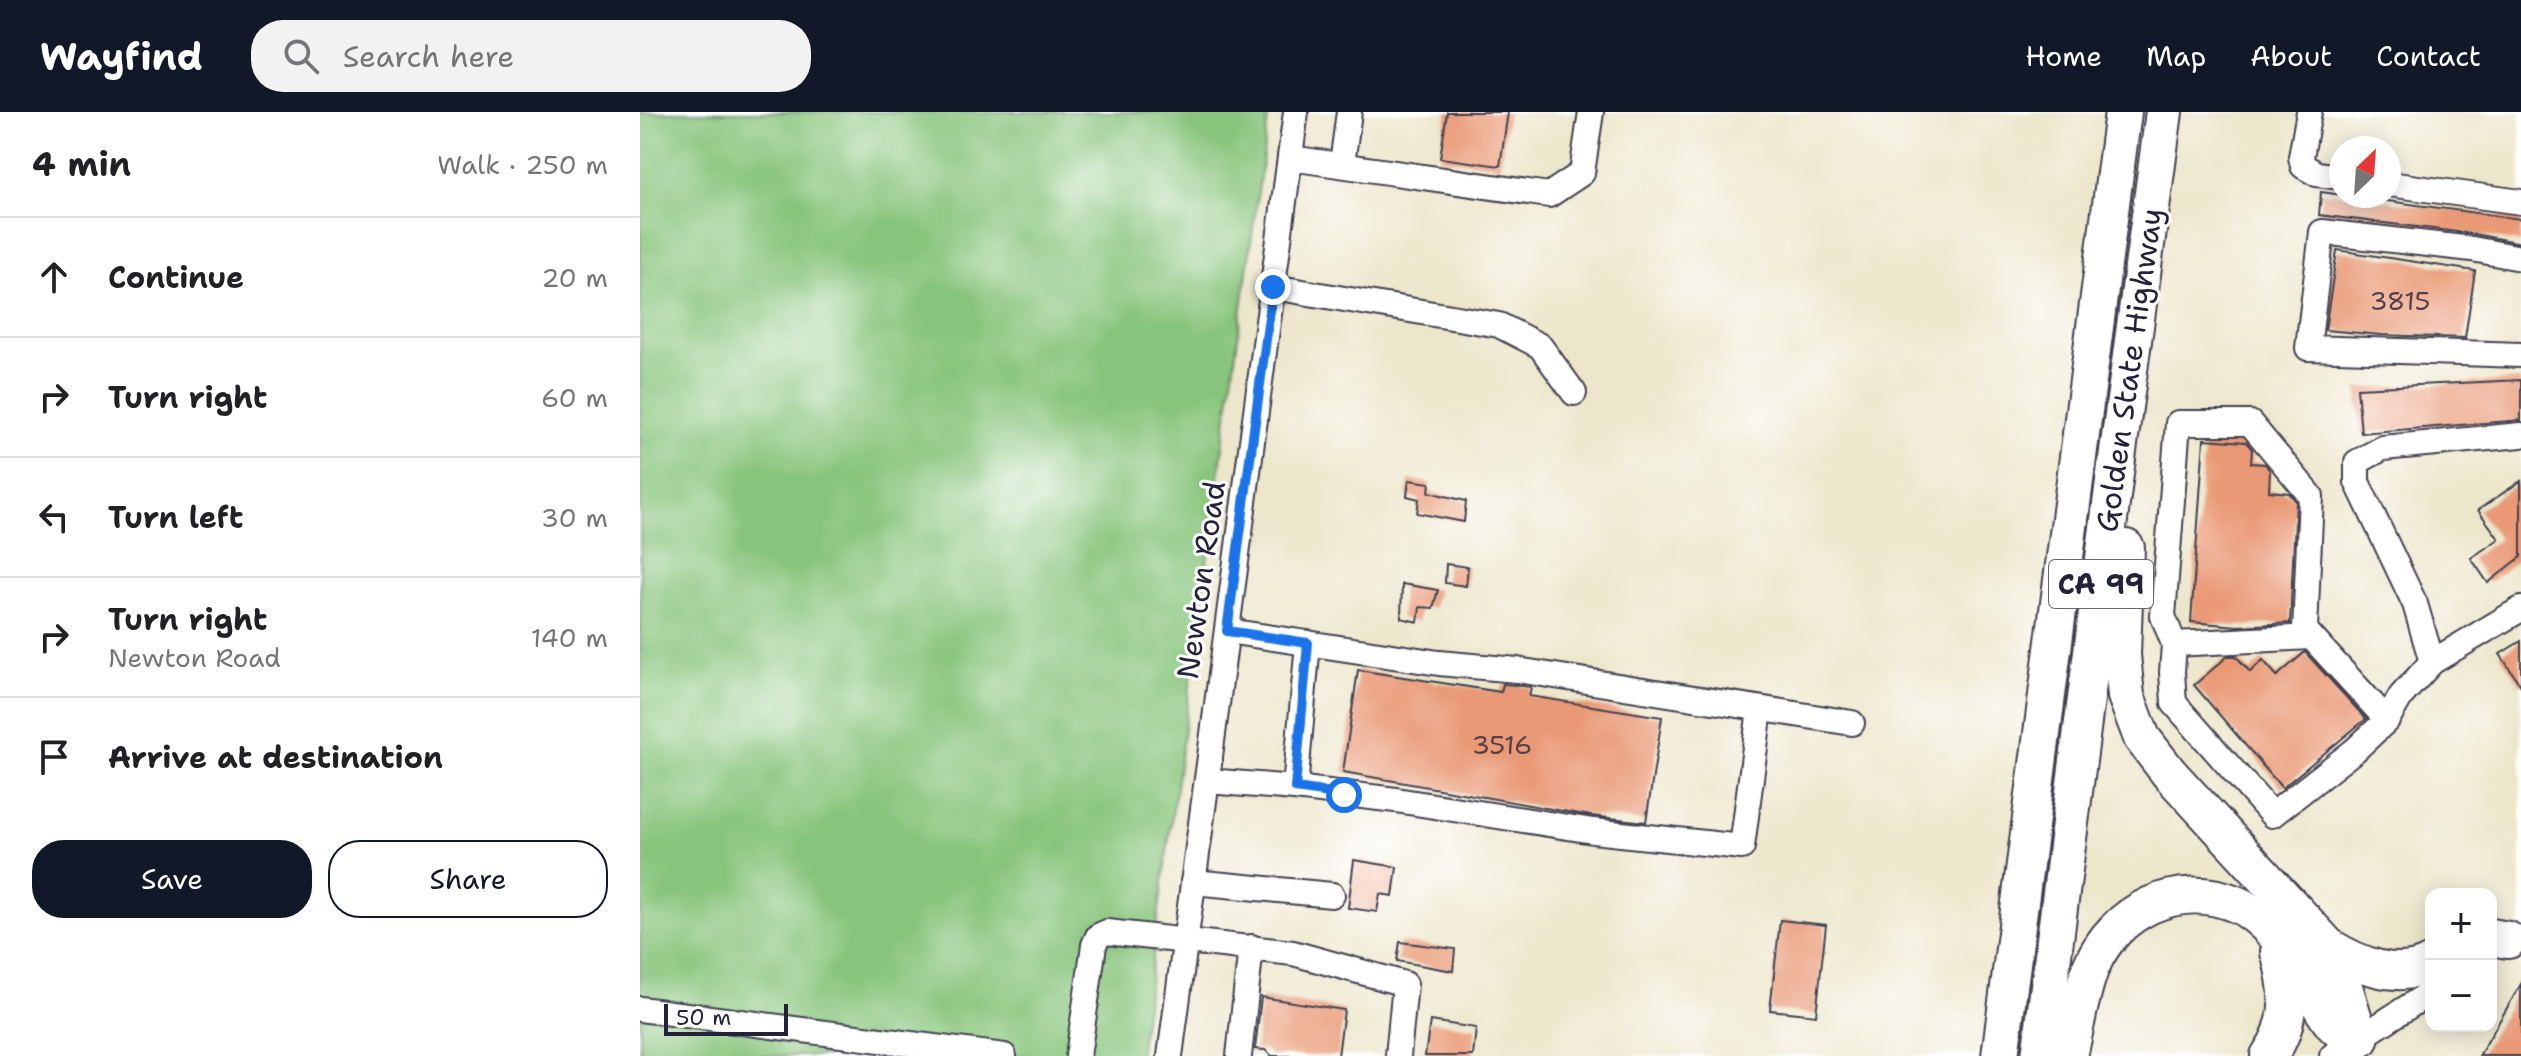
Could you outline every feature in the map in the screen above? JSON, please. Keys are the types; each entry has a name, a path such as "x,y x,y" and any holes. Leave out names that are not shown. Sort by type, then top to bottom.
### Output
{"highway":[{"name":"Golden State Highway","path":"2000,1056 2123,112"},
{"name":"Golden State Highway","path":"2040,1056 2164,112"},
{"path":"2114,481 2129,502 2122,655 2126,696 2142,738 2287,927 2289,995 2285,1023 2278,1044 2269,1056"},
{"path":"2069,1056 2091,968 2107,940 2125,918 2150,904 2187,895 2217,897 2238,905 2261,921 2287,927 2351,960 2390,971 2425,967"},
{"path":"2287,927 2287,948 2336,1028 2354,1050"}],"street":[{"name":"Newton Road","path":"1170,1056 1296,112"},
{"path":"1342,164 1349,112"},
{"path":"1290,158 1549,195 1582,173 1591,112"},
{"path":"2309,112 2301,157 2303,166 2317,174 2329,176"},
{"path":"2401,186 2521,202"},
{"path":"2521,258 2472,249 2322,232 2308,348 2521,355"},
{"path":"1273,287 1499,325 1540,346 1574,393"},
{"path":"2387,720 2305,630 2311,496 2250,423 2178,423 2163,616 2174,644 2174,703 2272,815 2355,750 2387,720 2401,696 2432,662 2521,609"},
{"path":"2432,662 2415,604 2357,482 2357,462 2383,448 2521,435"},
{"path":"1227,631 1439,663 1517,670 1852,723"},
{"path":"2174,644 2311,637"},
{"path":"1295,788 1308,643"},
{"path":"1207,781 1396,800 1593,831 1742,847 1760,709"},
{"path":"1193,882 1332,895"},
{"path":"1078,1056 1094,945 1098,936 1107,932 1293,953 1405,984 1398,1056"},
{"path":"1239,1056 1251,947"},
{"path":"2354,1050 2425,997"},
{"path":"640,1009 1004,1056"}],"green space":[{"path":"640,112 1269,112 1139,1056 640,1056"}],"building":[{"path":"1447,112 1508,112 1500,166 1440,158"},
{"path":"2321,192 2329,193 2329,208 2401,208 2401,203 2521,219 2521,243 2474,234 2319,215"},
{"path":"2337,250 2475,271 2465,338 2325,330"},
{"path":"2521,380 2521,420 2361,433 2357,388"},
{"path":"2204,439 2246,442 2252,449 2251,463 2265,464 2270,471 2269,491 2289,493 2296,501 2290,623 2238,626 2191,622"},
{"path":"1409,480 1430,483 1429,492 1466,501 1464,522 1417,513 1419,499 1407,496"},
{"path":"2521,481 2521,557 2488,583 2471,558 2499,539 2478,510"},
{"path":"1446,564 1468,567 1466,586 1445,583"},
{"path":"1402,584 1438,590 1433,608 1420,607 1418,622 1401,618"},
{"path":"2521,641 2521,686 2500,654"},
{"path":"2305,652 2366,719 2282,788 2194,685 2228,656 2236,656 2250,672 2263,660 2277,676"},
{"path":"1358,670 1501,692 1503,684 1531,687 1529,696 1662,717 1646,822 1591,816 1343,772"},
{"path":"1354,860 1397,867 1393,896 1380,894 1377,912 1348,908"},
{"path":"1780,920 1826,925 1816,1015 1770,1010"},
{"path":"1400,942 1455,949 1453,971 1397,961"},
{"path":"2521,984 2521,1056 2479,1056 2493,1032 2497,1032 2497,1025"},
{"path":"1261,997 1344,1010 1338,1056 1272,1056 1265,1050 1255,1049"},
{"path":"1430,1021 1476,1028 1473,1056 1425,1056"}],"route":[{"path":"1273,287 1227,631 1308,643 1295,788 1344,795"}]}
